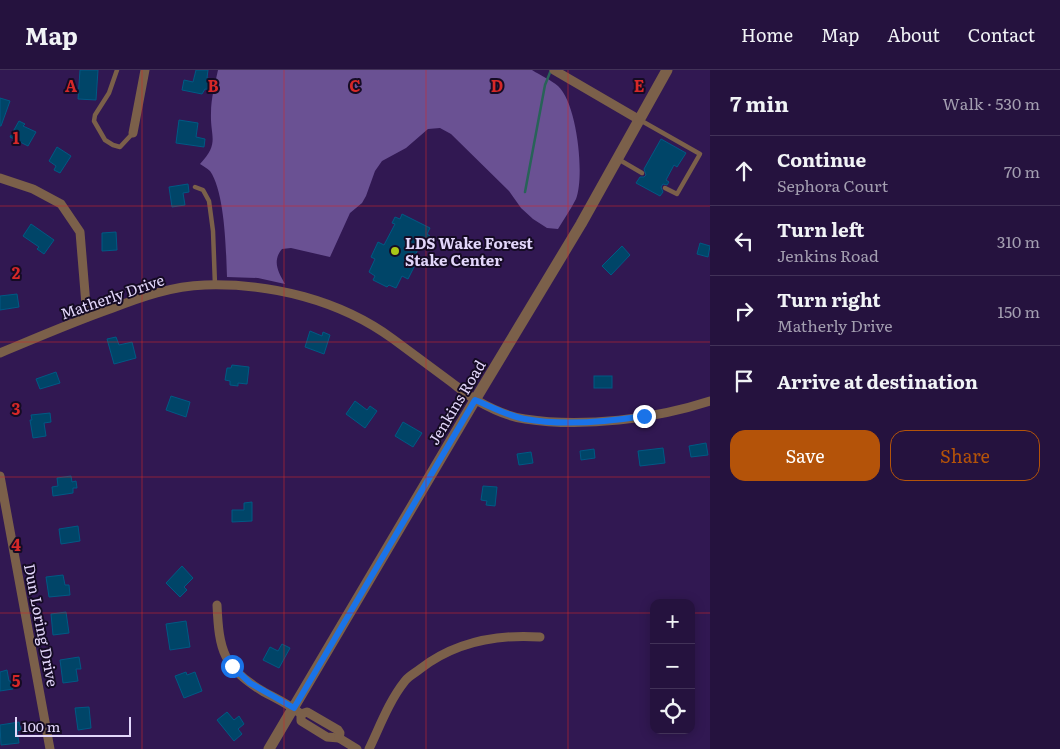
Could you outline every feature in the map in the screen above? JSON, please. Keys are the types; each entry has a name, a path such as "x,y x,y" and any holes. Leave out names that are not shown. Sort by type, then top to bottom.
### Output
{"street":[{"path":"133,133 145,70"},
{"path":"554,70 638,119"},
{"name":"Jenkins Road","path":"269,749 297,711 475,400 580,224 667,70"},
{"path":"0,178 33,189 61,204 80,232 87,317"},
{"name":"Matherly Drive","path":"0,353 87,317 142,297 178,287 240,286 284,292 337,307 391,337 475,400 524,419 553,422 616,420 691,407 710,401"},
{"name":"Dun Loring Drive","path":"0,476 50,749"},
{"path":"217,605 221,646 232,666 250,683 297,711 307,712 338,730 340,733 339,738 357,749"},
{"path":"369,749 392,700 406,680 431,660 458,647 487,638 540,637"}],"lane":[{"path":"117,70 109,93 95,115 94,121 105,140 113,145 120,146 133,133"},
{"path":"638,119 700,154 677,194 665,188"},
{"path":"617,158 642,173"},
{"path":"195,186 203,190 209,200 213,231 215,285"}],"shaded area":[{"path":"218,70 532,70 558,86 565,95 570,108 578,140 580,174 576,199 558,229 547,228 521,208 509,191 451,134 440,128 428,129 406,148 382,161 375,171 362,203 350,213 330,257 291,248 282,249 277,258 277,267 285,284 258,278 227,277 224,222 219,193 210,171 200,164 210,151 213,140 211,107"}],"building":[{"path":"80,70 98,70 96,100 78,99"},
{"path":"196,70 208,70 207,78 212,79 210,90 205,89 202,94 182,90 184,80 193,82"},
{"path":"0,98 10,101 1,126 0,126"},
{"path":"179,120 198,123 196,137 205,139 204,147 176,143"},
{"path":"19,121 25,124 23,126 36,132 28,146 10,137"},
{"path":"661,139 686,153 677,167 674,165 666,180 669,182 661,187 663,192 660,196 636,183 640,177 646,175 644,169"},
{"path":"57,147 71,156 60,173 54,170 56,166 49,161"},
{"path":"188,184 189,192 183,193 185,205 172,207 169,187"},
{"name":"LDS Wake Forest Stake Center","path":"402,214 430,228 427,234 430,236 427,243 423,240 412,261 416,263 408,279 402,276 396,288 389,285 387,287 373,280 375,276 369,272 375,259 371,257 378,242 384,245 395,224 392,223 395,217 400,219"},
{"path":"31,224 54,240 44,254 37,249 39,247 23,236"},
{"path":"116,232 117,250 102,251 102,233"},
{"path":"700,243 710,246 708,257 697,254"},
{"path":"622,246 630,255 611,275 602,266"},
{"path":"17,294 19,307 0,310 0,296"},
{"path":"310,331 322,336 323,332 330,335 324,354 305,347"},
{"path":"116,337 119,345 132,342 136,358 114,364 107,339"},
{"path":"232,365 249,367 247,384 238,383 238,386 230,385 230,381 225,380 227,368 231,368"},
{"path":"56,372 60,383 40,389 36,379"},
{"path":"594,376 612,376 612,388 594,388"},
{"path":"171,396 190,402 186,417 166,410"},
{"path":"355,401 367,410 370,406 377,411 365,428 346,414"},
{"path":"50,413 51,422 44,423 46,436 33,438 31,415"},
{"path":"403,422 422,433 413,447 395,436"},
{"path":"706,443 708,455 691,457 689,446"},
{"path":"663,448 665,463 640,466 638,451"},
{"path":"594,449 595,458 581,460 580,451"},
{"path":"531,452 533,463 519,465 517,454"},
{"path":"71,476 72,482 76,481 77,488 73,488 73,493 53,496 52,487 58,486 57,478"},
{"path":"483,486 497,487 495,506 486,505 487,501 481,500"},
{"path":"252,502 252,521 232,522 232,510 244,510 244,503"},
{"path":"78,526 80,541 61,544 59,529"},
{"path":"182,566 193,578 184,587 187,590 180,597 166,583"},
{"path":"63,575 65,585 69,585 70,595 49,597 46,577"},
{"path":"66,612 69,633 53,635 51,614"},
{"path":"186,621 190,647 170,650 166,624"},
{"path":"282,644 290,648 279,668 263,660 270,647 278,651"},
{"path":"79,657 81,669 76,669 78,681 63,683 60,660"},
{"path":"7,670 13,689 0,691 0,672"},
{"path":"186,672 187,675 195,672 202,691 184,698 175,676"},
{"path":"89,707 91,728 78,730 75,708"},
{"path":"227,712 234,720 239,716 244,724 238,729 242,734 234,741 217,720"},
{"path":"19,722 21,730 17,731 19,743 1,745 0,725"}],"waterway":[{"path":"525,192 545,85 551,70"}],"place":[{"name":"LDS Wake Forest Stake Center","path":"395,251"}],"route":[{"path":"232,666 237,673 250,683 294,708 475,400 524,419 553,422 616,420 644,416"}]}
